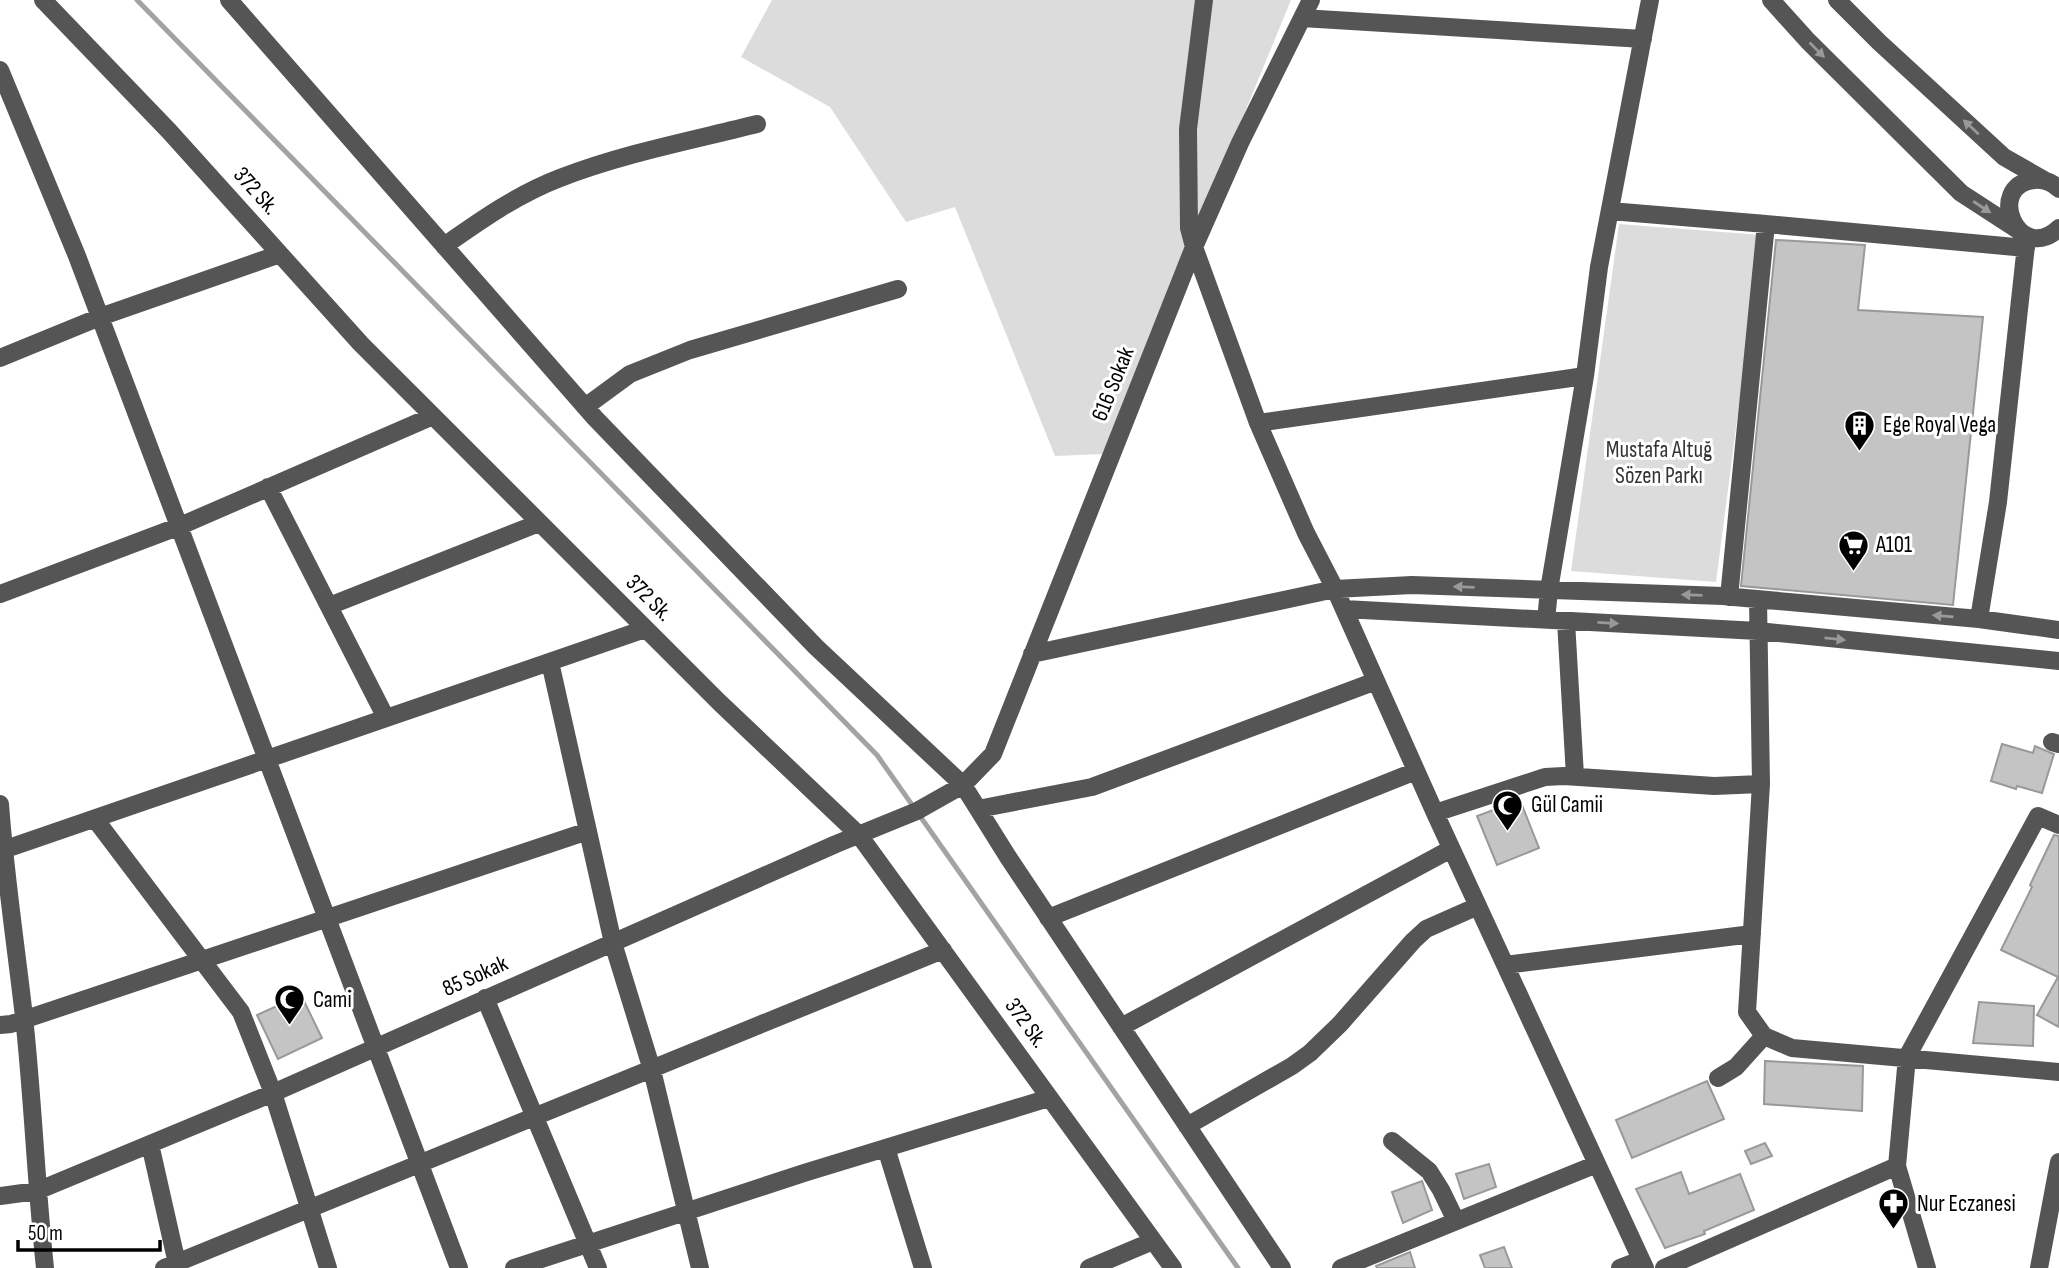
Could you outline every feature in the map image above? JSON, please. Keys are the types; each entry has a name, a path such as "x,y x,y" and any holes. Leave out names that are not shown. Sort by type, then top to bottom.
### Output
{"street":[{"name":"372 Sk.","path":"43,0 169,131 361,344 645,629 859,835 1173,1268"},
{"path":"229,0 585,407 816,647 963,785 1048,918 1282,1268"},
{"path":"1204,0 1188,129 1189,228 1194,247 1258,423 1306,533 1335,589 1451,849 1643,1264 1620,1268"},
{"name":"616 Sokak","path":"963,785 992,754 1194,247 1240,143 1311,0"},
{"path":"1546,620 1599,267 1650,0"},
{"path":"1771,0 1808,41 1961,193 2023,238"},
{"path":"1837,0 2004,157 2052,185"},
{"path":"1302,18 1643,39"},
{"path":"0,71 7,102 100,317 459,1268"},
{"path":"444,246 499,207 559,178 615,160 757,124"},
{"path":"1979,619 1998,502 2023,238 2012,223 2009,204 2012,194 2026,181 2036,179 2052,185"},
{"path":"1610,211 1766,224 2023,238 2054,235"},
{"path":"1729,597 1766,224"},
{"path":"0,358 100,317 280,254"},
{"path":"585,407 630,374 690,350 898,289"},
{"path":"1258,423 1584,376"},
{"path":"0,594 180,526 433,416"},
{"path":"268,488 386,718"},
{"path":"329,606 539,523"},
{"path":"1032,654 1335,589 1412,585 1758,599 1979,619 2059,630"},
{"path":"1758,599 1761,784 1747,1012 1764,1036 1792,1048 2059,1072"},
{"path":"1344,609 1758,631 2059,661"},
{"path":"1566,621 1570,776"},
{"path":"2,851 645,629"},
{"path":"550,662 613,943 652,1070 700,1268"},
{"path":"978,809 1092,787 1376,681"},
{"path":"1048,918 1416,771"},
{"path":"1435,813 1545,778 1570,776 1714,786 1761,784"},
{"name":"85 Sokak","path":"0,1195 37,1191 273,1093 916,811 963,785"},
{"path":"0,804 2,851 24,1019 45,1268"},
{"path":"1927,1268 1897,1166 1907,1057 2038,817 2059,825"},
{"path":"95,819 241,1012 273,1093 328,1268"},
{"path":"0,1025 11,1024 588,831"},
{"path":"1121,1027 1451,849"},
{"path":"1187,1126 1310,1053 1426,929 1478,906"},
{"path":"1505,965 1752,934"},
{"path":"150,1144 173,1267 309,1208 943,950"},
{"path":"485,998 598,1268"},
{"path":"1718,1079 1736,1067 1764,1036"},
{"path":"514,1268 1049,1098"},
{"path":"1392,1141 1429,1171 1456,1221"},
{"path":"886,1148 922,1268"},
{"path":"2039,1268 2052,1241 2059,1162"},
{"path":"1341,1268 1597,1164"},
{"path":"1664,1268 1897,1166"},
{"path":"1089,1268 1153,1241"}],"green space":[{"path":"772,0 1291,0 1104,454 1055,456 955,207 906,222 830,107 741,57"},
{"name":"Mustafa Altuğ Sözen Parkı","path":"1619,224 1761,235 1716,582 1571,571"}],"building":[{"name":"Ege Royal Vega","path":"1776,240 1865,245 1858,310 1983,317 1953,605 1741,586"},
{"path":"2002,744 2033,753 2035,746 2054,754 2042,793 1991,781"},
{"name":"Gül Camii","path":"1520,800 1539,848 1497,865 1477,816"},
{"path":"2054,835 2059,836 2059,1027 2037,1015 2058,977 2001,950"},
{"name":"Cami","path":"301,995 322,1038 278,1059 257,1015"},
{"path":"1979,1002 2034,1006 2033,1046 1973,1043"},
{"path":"1765,1061 1863,1066 1862,1111 1764,1104"},
{"path":"1707,1081 1724,1119 1632,1158 1616,1120"},
{"path":"1765,1143 1772,1156 1751,1164 1745,1151"},
{"path":"1489,1164 1496,1187 1464,1199 1456,1174"},
{"path":"1681,1172 1689,1194 1740,1174 1754,1210 1704,1231 1705,1234 1665,1248 1636,1189"},
{"path":"1422,1181 1432,1210 1403,1223 1392,1192"},
{"path":"1504,1247 1512,1268 1485,1268 1480,1255"},
{"path":"1410,1252 1415,1268 1376,1266"}],"waterway":[{"path":"137,0 877,755 1238,1268"}],"place":[{"name":"Ege Royal Vega","path":"1860,452"},
{"name":"A101","path":"1853,572"},
{"name":"Gül Camii","path":"1508,832"},
{"name":"Cami","path":"290,1027"},
{"name":"Nur Eczanesi","path":"1894,1231"}]}
